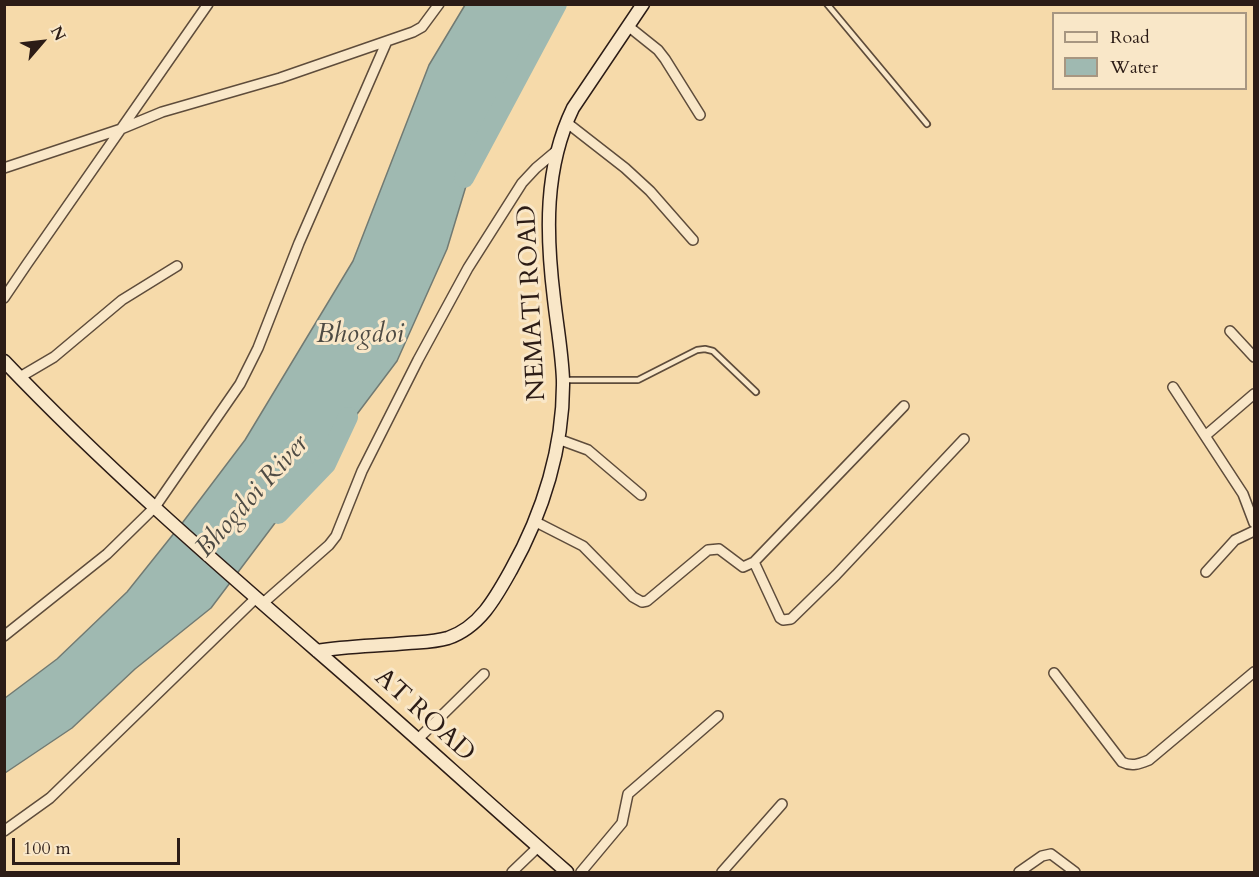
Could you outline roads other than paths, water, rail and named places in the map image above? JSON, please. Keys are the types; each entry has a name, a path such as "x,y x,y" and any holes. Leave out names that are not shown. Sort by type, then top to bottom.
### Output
{"street":[{"path":"4,298 208,4"},
{"path":"4,168 121,129 162,112 280,78 418,30 440,4"},
{"name":"NEMATI ROAD","path":"317,651 433,641 458,633 482,615 497,595 536,522 558,439 563,380 549,223 555,152 566,122 584,89 643,4"},
{"path":"628,26 665,58 700,115"},
{"path":"4,636 159,512 249,368 299,243 387,41"},
{"path":"566,122 640,182 693,240"},
{"path":"4,831 50,798 256,599 329,545 336,536 367,461 468,268 522,183 555,152"},
{"path":"20,377 54,357 122,300 177,266"},
{"path":"1230,332 1254,357"},
{"path":"4,361 159,512"},
{"path":"1173,387 1243,494 1254,523"},
{"path":"1205,436 1254,394"},
{"path":"536,522 583,546 633,597 642,602 654,597 708,550 719,549 743,567 754,562 904,406"},
{"path":"558,439 588,450 641,495"},
{"path":"754,562 780,618 791,619 836,575 964,439"},
{"name":"AT ROAD","path":"159,512 567,873"},
{"path":"1206,572 1235,540 1254,531"},
{"path":"1054,673 1122,762 1135,765 1149,759 1254,672"},
{"path":"417,741 484,674"},
{"path":"581,873 622,823 628,794 718,716"},
{"path":"722,873 782,804"},
{"path":"512,873 538,847"},
{"path":"1019,873 1042,856 1051,854 1075,873"}],"lane":[{"path":"827,4 927,124"},
{"path":"563,380 638,380 697,350 705,349 713,351 756,392"}],"water":[{"name":"Bhogdoi","path":"465,5 550,5 515,66 479,143 447,249 397,361 211,608 135,669 72,728 5,773 5,698 57,659 127,592 245,440 353,261 429,65"}],"waterway":[{"name":"Bhogdoi River","path":"464,178 557,4"},
{"name":"Bhogdoi River","path":"278,514 326,464 348,417"}]}
